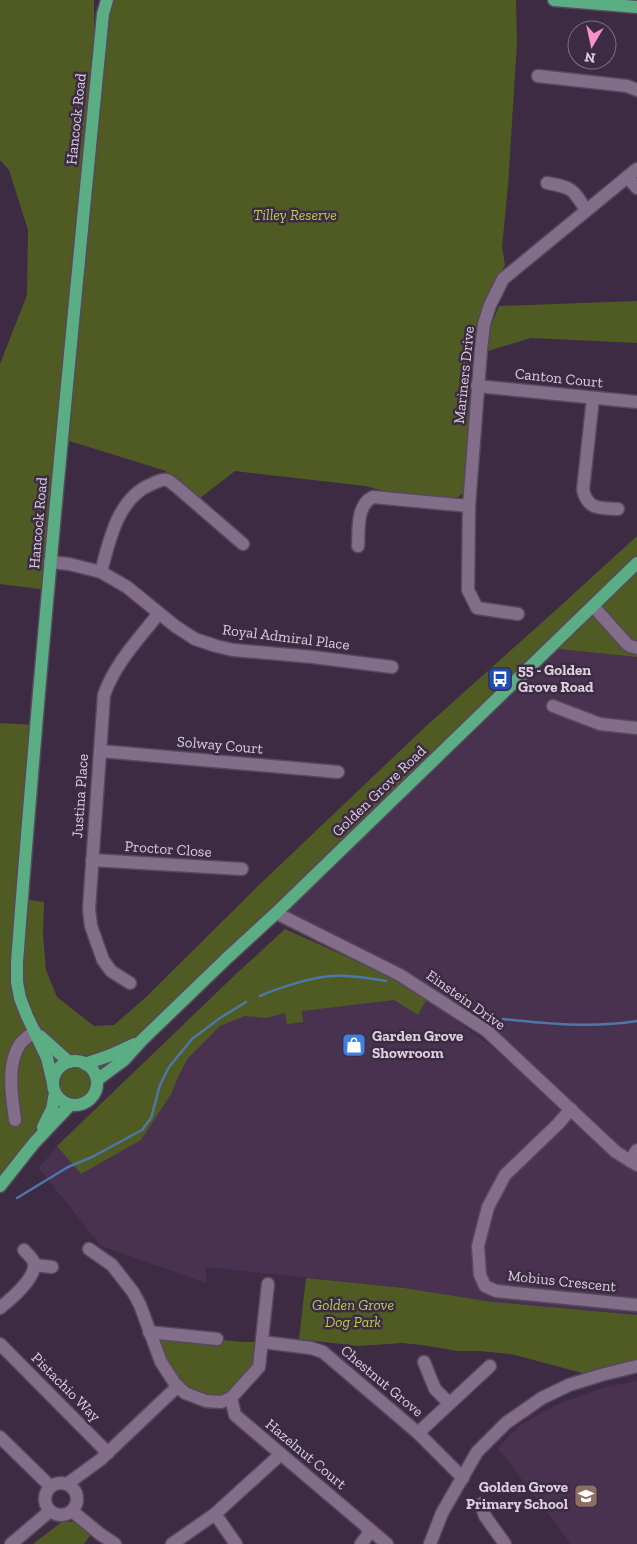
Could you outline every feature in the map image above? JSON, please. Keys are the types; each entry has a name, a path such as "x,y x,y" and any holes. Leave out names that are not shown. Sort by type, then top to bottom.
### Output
{"main road":[{"name":"Hancock Road","path":"101,0 103,14"},
{"name":"Hancock Road","path":"54,1088 47,1058 20,998 17,982 17,962 50,562 103,14 107,0"},
{"path":"554,0 610,2 637,7"},
{"name":"Golden Grove Road","path":"97,1080 124,1060 226,958 276,913 637,563"},
{"name":"Hancock Road","path":"35,1031 69,1062"},
{"name":"Golden Grove Road","path":"85,1064 111,1055 142,1040"},
{"path":"34,1143 52,1109 54,1076 58,1070 69,1062 80,1062 91,1068 97,1080 94,1094 84,1104 77,1105 64,1102 54,1088"},
{"path":"0,1186 34,1143 70,1104"}],"street":[{"path":"538,76 627,86 637,90"},
{"path":"632,173 637,188"},
{"name":"Mariners Drive","path":"518,614 477,608 468,590 469,506 477,386 484,324 490,305 504,279 632,173"},
{"path":"547,184 565,187 574,191 586,210"},
{"name":"Canton Court","path":"477,386 637,402"},
{"path":"594,398 583,490 585,499 592,506 618,509"},
{"path":"101,572 108,543 124,507 141,489 160,481 167,480 177,487 243,544"},
{"path":"358,546 363,505 373,497 469,506"},
{"name":"Royal Admiral Place","path":"50,562 69,564 101,572 127,587 159,614 195,639 233,650 313,657 392,667"},
{"path":"593,606 627,644 637,648"},
{"name":"Justina Place","path":"130,983 111,971 103,960 90,926 89,909 104,695 115,670 159,614"},
{"path":"554,706 600,724 637,728"},
{"name":"Solway Court","path":"100,751 338,772"},
{"name":"Proctor Close","path":"92,860 242,869"},
{"name":"Einstein Drive","path":"276,913 400,975 487,1031 616,1152 635,1159"},
{"path":"15,1120 12,1097 14,1057 21,1043 35,1031"},
{"name":"Mobius Crescent","path":"571,1110 505,1175 496,1191 488,1206 478,1246 480,1275 485,1286 496,1291 637,1305"},
{"path":"89,1248 112,1265 133,1292 140,1305 161,1362 178,1386 184,1393 206,1401 221,1402 231,1398 259,1367 268,1284"},
{"path":"0,1308 19,1291 33,1271 33,1260 24,1250"},
{"path":"34,1265 52,1267"},
{"path":"149,1332 217,1339"},
{"name":"Chestnut Grove","path":"262,1342 311,1348 323,1352 418,1433 463,1478"},
{"name":"Pistachio Way","path":"0,1344 104,1457"},
{"path":"424,1362 435,1389 449,1403"},
{"path":"418,1433 490,1366"},
{"path":"430,1544 442,1513 477,1452 496,1433 517,1415 542,1398 569,1385 637,1366"},
{"path":"470,1466 507,1431 528,1415 551,1402 592,1385 637,1374"},
{"path":"71,1488 178,1386"},
{"name":"Hazelnut Court","path":"231,1398 234,1415 387,1544"},
{"path":"0,1436 50,1486"},
{"path":"172,1544 215,1514 281,1454"},
{"path":"63,1482 71,1488 77,1501 72,1510 58,1515 50,1511 44,1496 50,1486 63,1482"},
{"path":"481,1504 485,1516 505,1544"},
{"path":"72,1510 115,1544"},
{"path":"11,1544 50,1511"},
{"path":"215,1514 236,1544"},
{"path":"361,1544 367,1536 369,1529"}],"shaded area":[{"path":"549,648 637,657 637,1315 493,1302 404,1288 206,1267 206,1283 101,1246 39,1168 57,1146 285,929 427,999 499,1052 502,1045 487,1031 276,913"},
{"name":"Golden Grove Primary School","path":"637,1381 637,1544 571,1544 498,1448 520,1425 556,1405 602,1388"}],"green space":[{"name":"Tilley Reserve","path":"0,0 94,0 94,99 107,0 516,0 517,42 502,247 505,265 477,321 470,385 465,491 458,497 411,495 365,486 235,471 195,502 167,480 166,471 63,439 48,590 0,584 0,364 27,295 28,230 9,170 0,160"},
{"path":"637,301 637,343 531,338 488,351 491,326 499,306"},
{"path":"637,536 637,657 549,648 64,1114 0,1185 0,723 35,725 22,899 44,902 43,934 46,970 57,997 94,1026 114,1025 145,998 258,886 424,728"},
{"path":"285,929 385,974 427,999 418,1015 394,1000 302,1011 303,1022 287,1024 285,1013 266,1018 245,1016 220,1026 188,1058 171,1094 141,1140 81,1174 57,1146"},
{"name":"Golden Grove Dog Park","path":"306,1278 404,1288 493,1302 637,1315 637,1363 586,1374 511,1354 457,1351 402,1343 358,1346 299,1339"},
{"path":"149,1332 242,1342 262,1342 259,1367 231,1398 185,1393"},
{"path":"63,1521 75,1522 92,1533 84,1544 33,1544"}],"waterway":[{"path":"260,996 315,978 352,976 386,981"},
{"path":"17,1198 68,1167 92,1157 142,1130 151,1118 160,1085 169,1067 192,1039 246,1002"},
{"path":"503,1019 587,1025 637,1021"}],"place":[{"name":"55 - Golden Grove Road","path":"500,679"},
{"name":"Garden Grove Showroom","path":"354,1045"},
{"name":"Golden Grove Primary School","path":"586,1496"}]}
